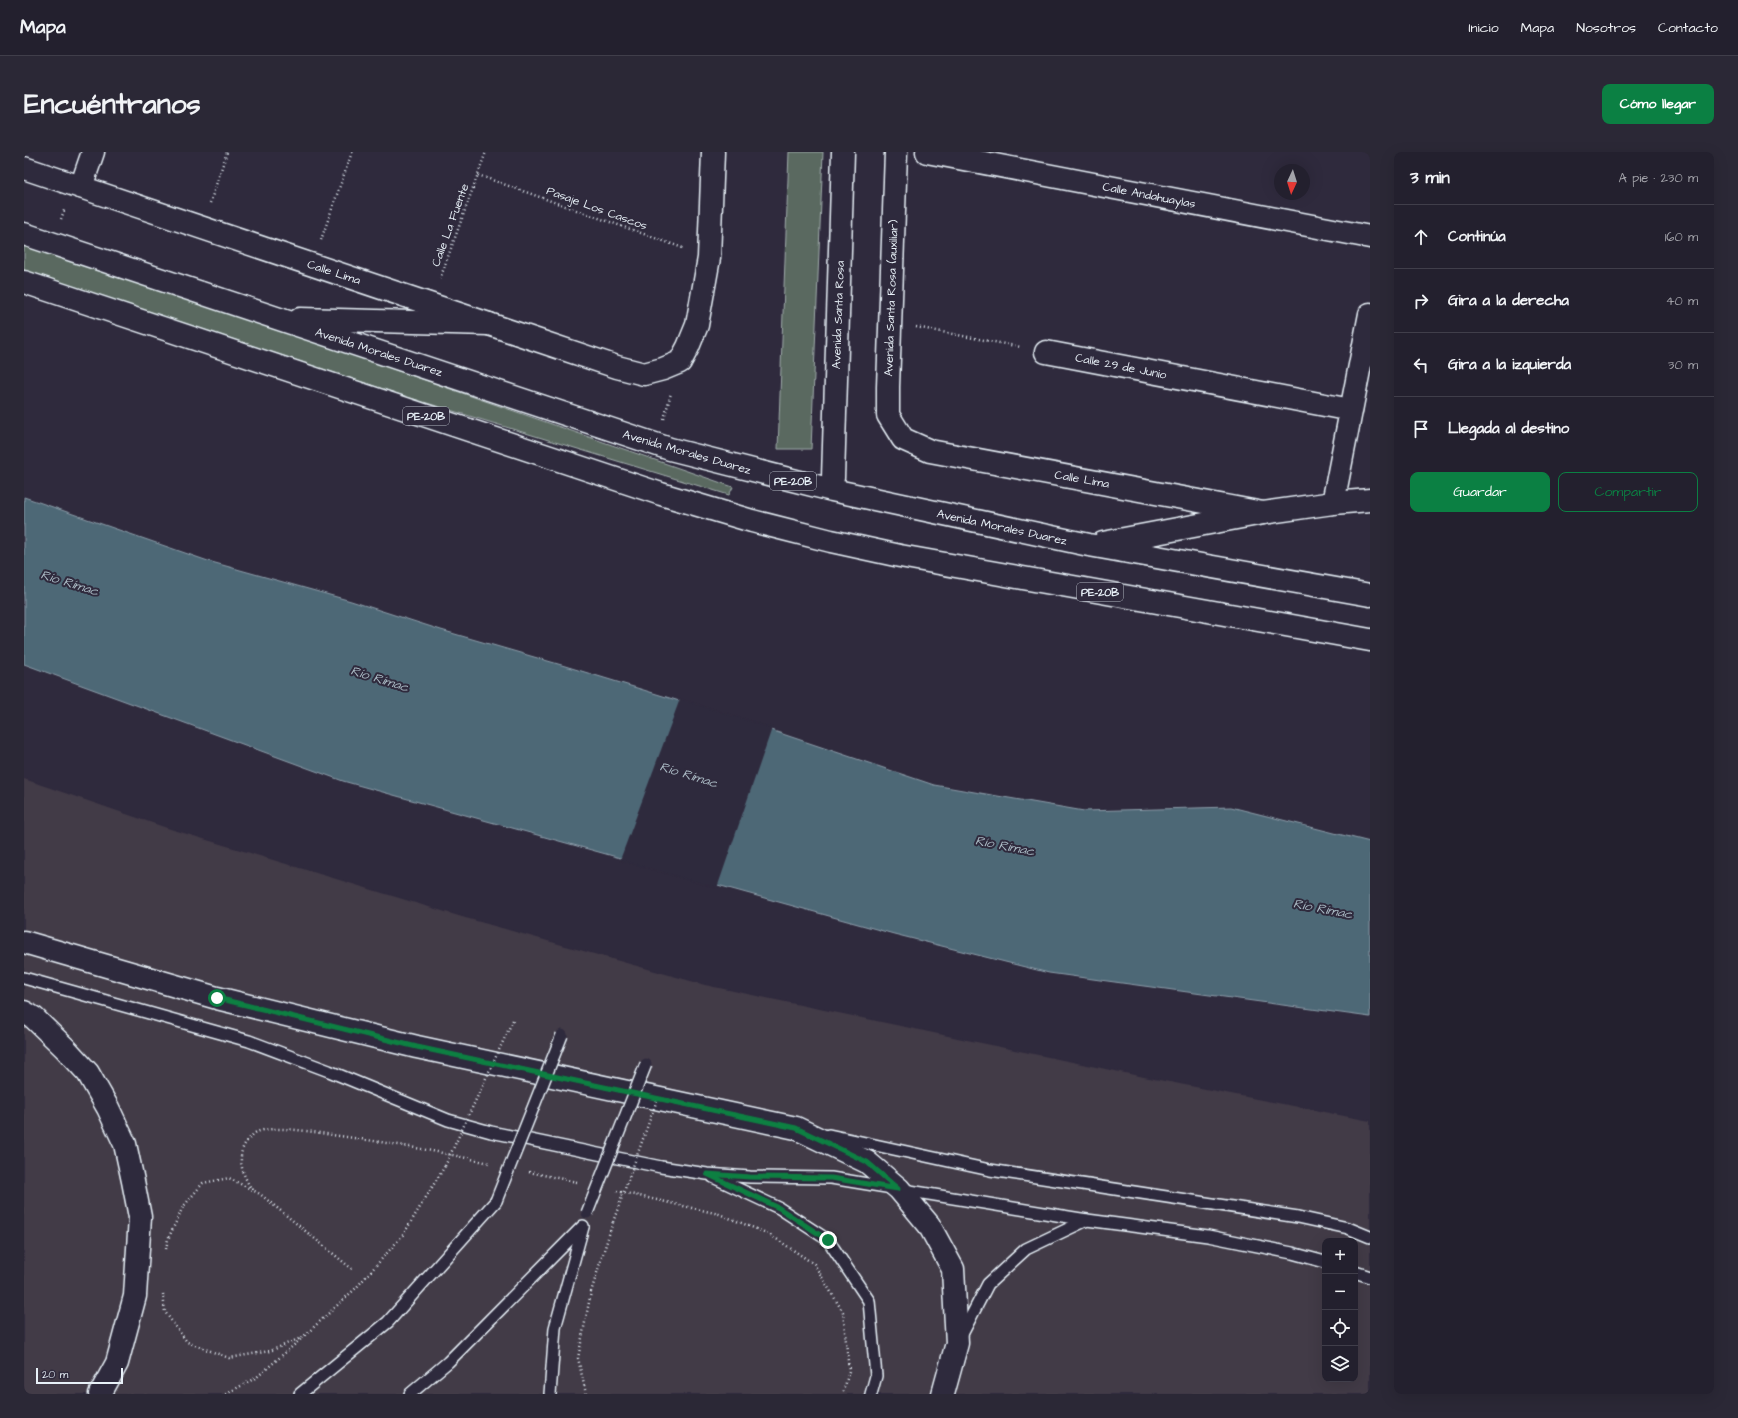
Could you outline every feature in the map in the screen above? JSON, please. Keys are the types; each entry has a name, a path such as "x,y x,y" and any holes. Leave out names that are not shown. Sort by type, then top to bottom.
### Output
{"main road":[{"path":"77,186 93,152"},
{"path":"680,362 697,325 709,258 713,152"},
{"name":"Avenida Santa Rosa","path":"833,478 842,152"},
{"name":"Avenida Santa Rosa (auxiliar)","path":"896,152 888,415 903,439"},
{"name":"Calle Andahuaylas","path":"927,152 1370,238"},
{"name":"Calle Lima","path":"24,168 617,367 644,374 663,369 680,362"},
{"name":"Avenida Morales Duarez","path":"24,234 657,445 753,471 832,490 1089,545 1370,595"},
{"name":"PE-20B","path":"24,282 661,494 752,521 831,541 900,556 1370,640"},
{"path":"1333,503 1370,314"},
{"path":"277,318 489,324"},
{"name":"Calle 29 de Junio","path":"1046,352 1351,410"},
{"name":"Calle Lima","path":"903,439 930,451 1263,513"},
{"path":"1089,545 1263,513 1333,503 1370,500"},
{"path":"24,942 217,998 417,1047 796,1128 867,1162 898,1189 929,1225 953,1269 958,1343 943,1394"},
{"path":"24,1012 34,1018 66,1048 88,1073 108,1108 124,1144 133,1181 140,1217 135,1296 117,1363 100,1394"}],"lane":[{"path":"24,978 266,1047 448,1120 491,1132 661,1167 707,1174 750,1177 831,1178 1087,1220 1208,1236 1292,1252 1322,1261"},
{"path":"300,1394 388,1322 496,1201 562,1035"},
{"path":"550,1394 555,1328 587,1213 646,1064"},
{"path":"796,1128 990,1170 1298,1217 1348,1228 1370,1237"},
{"path":"707,1174 779,1208 828,1240 869,1301 876,1376 871,1394"},
{"path":"958,1343 988,1284 1026,1250 1087,1220"},
{"path":"410,1394 448,1362 584,1226"},
{"path":"1358,1273 1370,1277"}],"path":[{"path":"202,228 227,152"},
{"path":"312,265 352,152"},
{"name":"Calle La Fuente","path":"431,305 486,152"},
{"name":"Pasaje Los Cascos","path":"478,175 709,258"},
{"path":"52,244 77,186"},
{"path":"890,322 1046,352"},
{"path":"657,445 680,362"},
{"path":"226,1394 257,1377 303,1337 356,1288 402,1235 444,1166 513,1020"},
{"path":"586,1394 578,1358 591,1292 613,1222 657,1098"},
{"path":"165,1254 168,1239 183,1208 203,1183 229,1178 260,1194 352,1269"},
{"path":"163,1290 165,1312 187,1342 229,1358 270,1351 303,1337"}],"shaded area":[{"path":"24,779 167,828 462,917 705,985 1144,1077 1370,1121 1370,1394 24,1394"}],"green space":[{"path":"789,152 823,152 811,449 778,449"},
{"path":"24,241 733,487 729,495 404,396 24,270"}],"water":[{"name":"Río Rímac","path":"24,497 208,561 351,601 441,630 735,718 934,785 1084,811 1231,807 1370,842 1370,1017 1049,973 894,934 343,781 24,664"}],"pier":[{"path":"680,699 772,728 717,888 620,860"}],"route":[{"path":"217,998 417,1047 796,1128 867,1162 898,1189 831,1178 750,1177 707,1174 779,1208 828,1240"}]}
